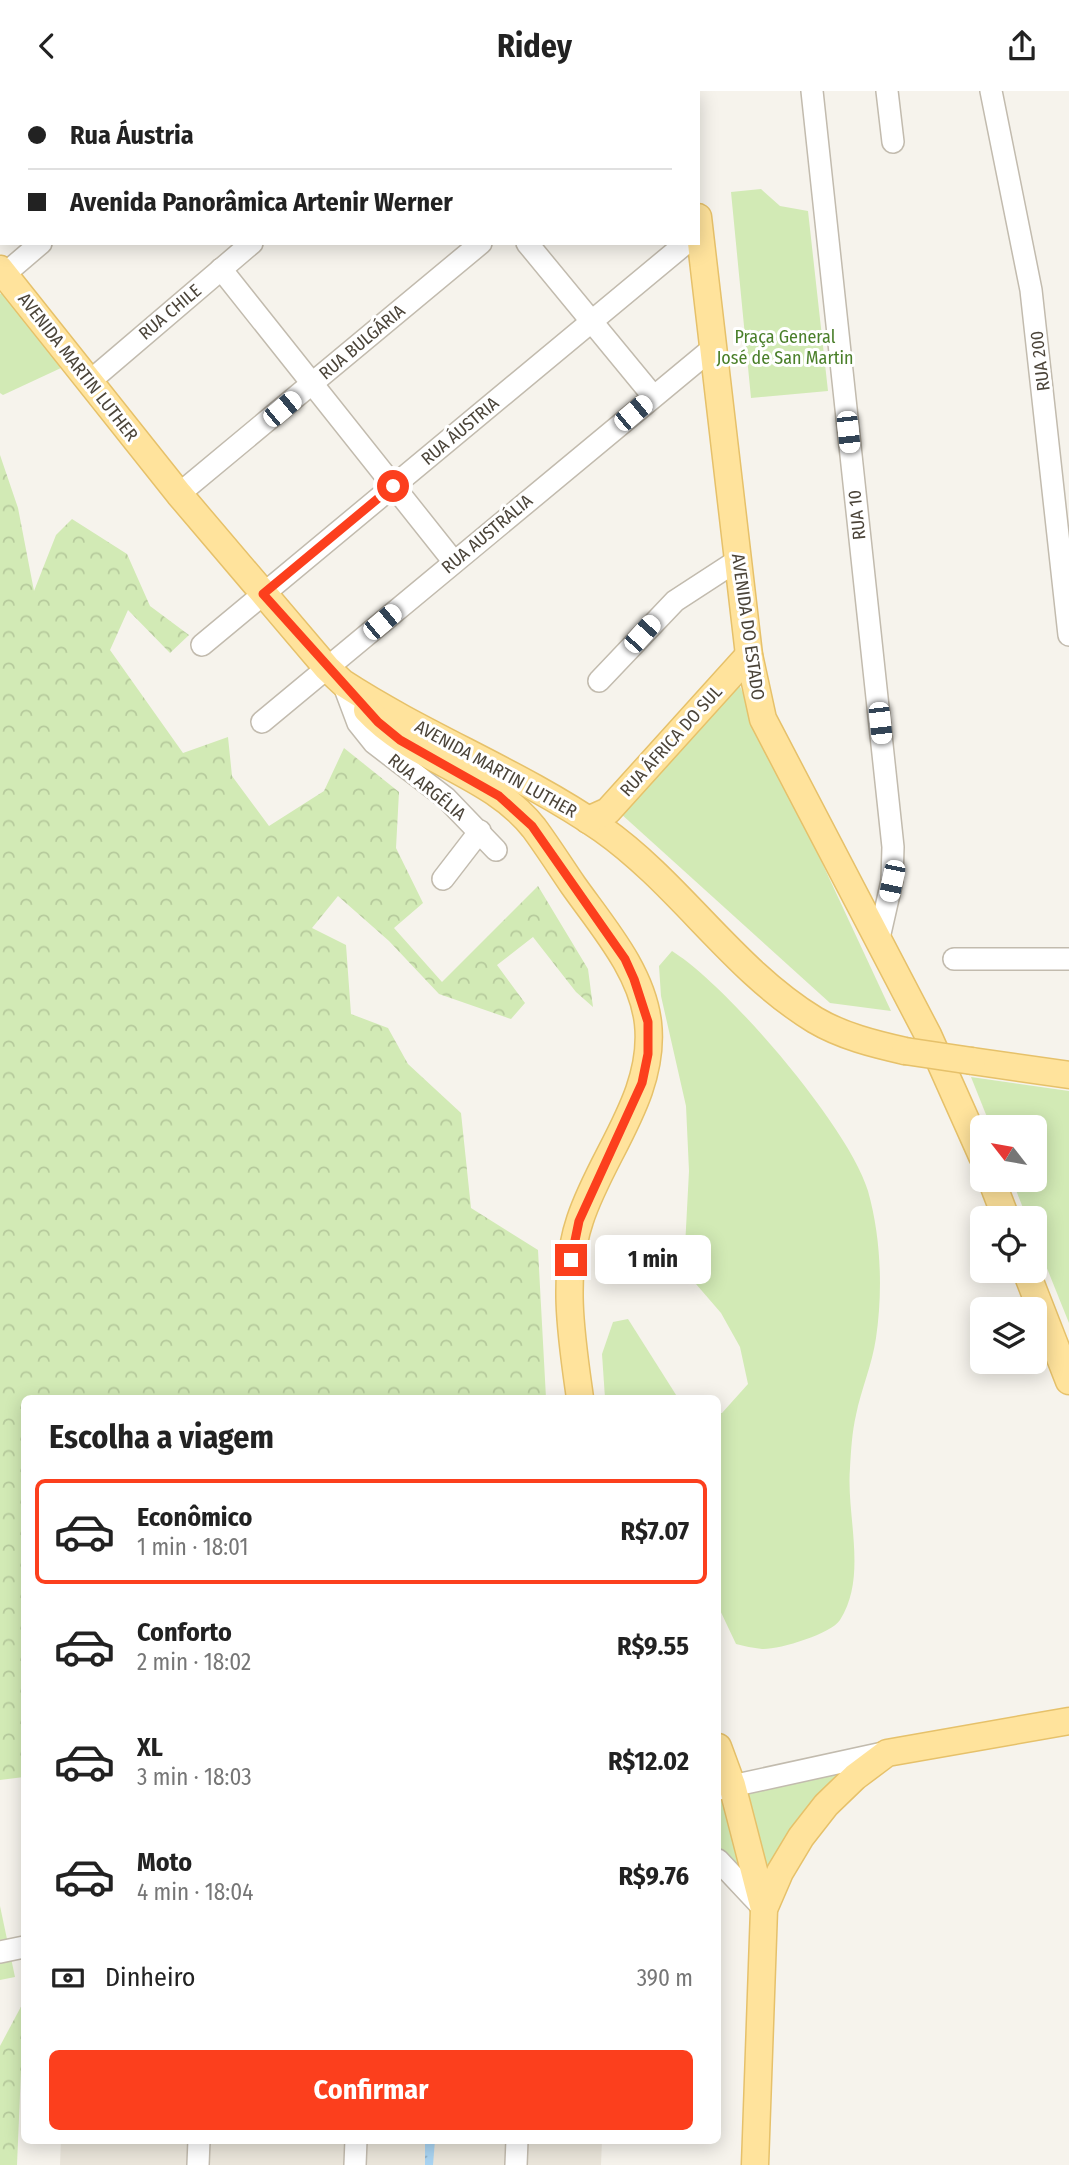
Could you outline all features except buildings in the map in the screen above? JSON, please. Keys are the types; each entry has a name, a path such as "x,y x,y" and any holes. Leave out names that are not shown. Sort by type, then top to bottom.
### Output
{"main road":[{"name":"AVENIDA DO ESTADO","path":"698,245 713,347 749,655 762,719 879,938 970,1128"},
{"name":"AVENIDA MARTIN LUTHER","path":"1,274 179,494 335,676 588,820 631,853 779,993 816,1020 848,1035 905,1051 1069,1075"},
{"name":"RUA ÁFRICA DO SUL","path":"588,820 608,811 749,655"},
{"path":"335,676 378,722 400,740 499,796 532,826 625,959 634,979 648,1022 648,1054 642,1083 579,1221 571,1260 570,1297 580,1395"},
{"path":"1031,1283 1069,1381"},
{"path":"755,2165 765,1909 780,1872 809,1826 855,1777 887,1753 1069,1721"},
{"path":"721,1764 725,1787 765,1909"}],"street":[{"name":"RUA 10","path":"812,91 893,847 892,881 879,938"},
{"path":"887,91 893,142"},
{"name":"RUA 200","path":"991,91 1031,291 1069,635"},
{"path":"1,274 38,245"},
{"name":"RUA CHILE","path":"89,381 250,245"},
{"name":"RUA BULGÁRIA","path":"179,494 479,245"},
{"path":"529,245 653,396"},
{"name":"RUA ÁUSTRIA","path":"202,645 680,245"},
{"path":"221,269 454,562"},
{"name":"RUA AUSTRÁLIA","path":"261,722 335,676 454,562 713,347"},
{"path":"600,681 675,601 738,560"},
{"name":"RUA ARGÉLIA","path":"335,676 358,723 374,743 446,798 496,850"},
{"path":"443,879 480,831"},
{"path":"954,959 1069,959"},
{"path":"725,1787 887,1753"},
{"path":"721,1863 765,1909"},
{"path":"0,1952 21,1948"},
{"path":"198,2165 199,2144"},
{"path":"355,2165 356,2144"},
{"path":"516,2165 517,2144"}],"shaded area":[{"path":"61,2144 602,2144 601,2165 60,2165"}],"green space":[{"name":"Praça General José de San Martin","path":"761,189 780,206 808,211 828,391 751,398 731,192"},
{"path":"8,288 61,368 3,395 0,393 0,294"},
{"path":"0,455 18,508 34,591 56,535 72,519 127,554 150,606 189,635 170,653 128,610 110,650 183,753 228,737 232,776 269,826 324,791 344,748 399,792 396,848 423,903 394,928 442,982 538,886 588,969 593,1007 576,992 533,937 497,965 525,1003 511,1019 439,994 389,941 338,896 312,928 346,945 351,1014 388,1028 408,1064 461,1113 471,1208 538,1250 546,1395 21,1395 21,1777 0,1780"},
{"path":"737,680 891,1011 830,1003 620,813"},
{"path":"672,951 696,969 754,1025 784,1060 837,1131 856,1164 868,1191 876,1227 880,1264 878,1320 852,1441 850,1487 854,1546 853,1584 848,1603 835,1625 804,1640 770,1649 736,1644 721,1612 721,1413 748,1384 740,1347 721,1313 696,1284 685,1247 689,1171 686,1106 661,996 659,966"},
{"path":"971,1077 1069,1091 1069,1323 1047,1268 1047,1206 1022,1206 1017,1192 1047,1192 1047,1115 986,1115"},
{"path":"628,1319 676,1395 605,1395 602,1354 613,1322"},
{"path":"845,1770 798,1818 766,1881 745,1790"},
{"path":"729,1796 754,1884 721,1849 721,1797"},
{"path":"0,1906 15,1977 0,1980"},
{"path":"21,2007 17,2165 0,2165 0,2046"}],"water":[{"path":"425,2144 435,2144 433,2165 425,2165"}],"route":[{"path":"393,486 263,594 378,722 400,740 499,796 532,826 625,959 648,1022 648,1054 642,1083 579,1221 571,1260"}]}
